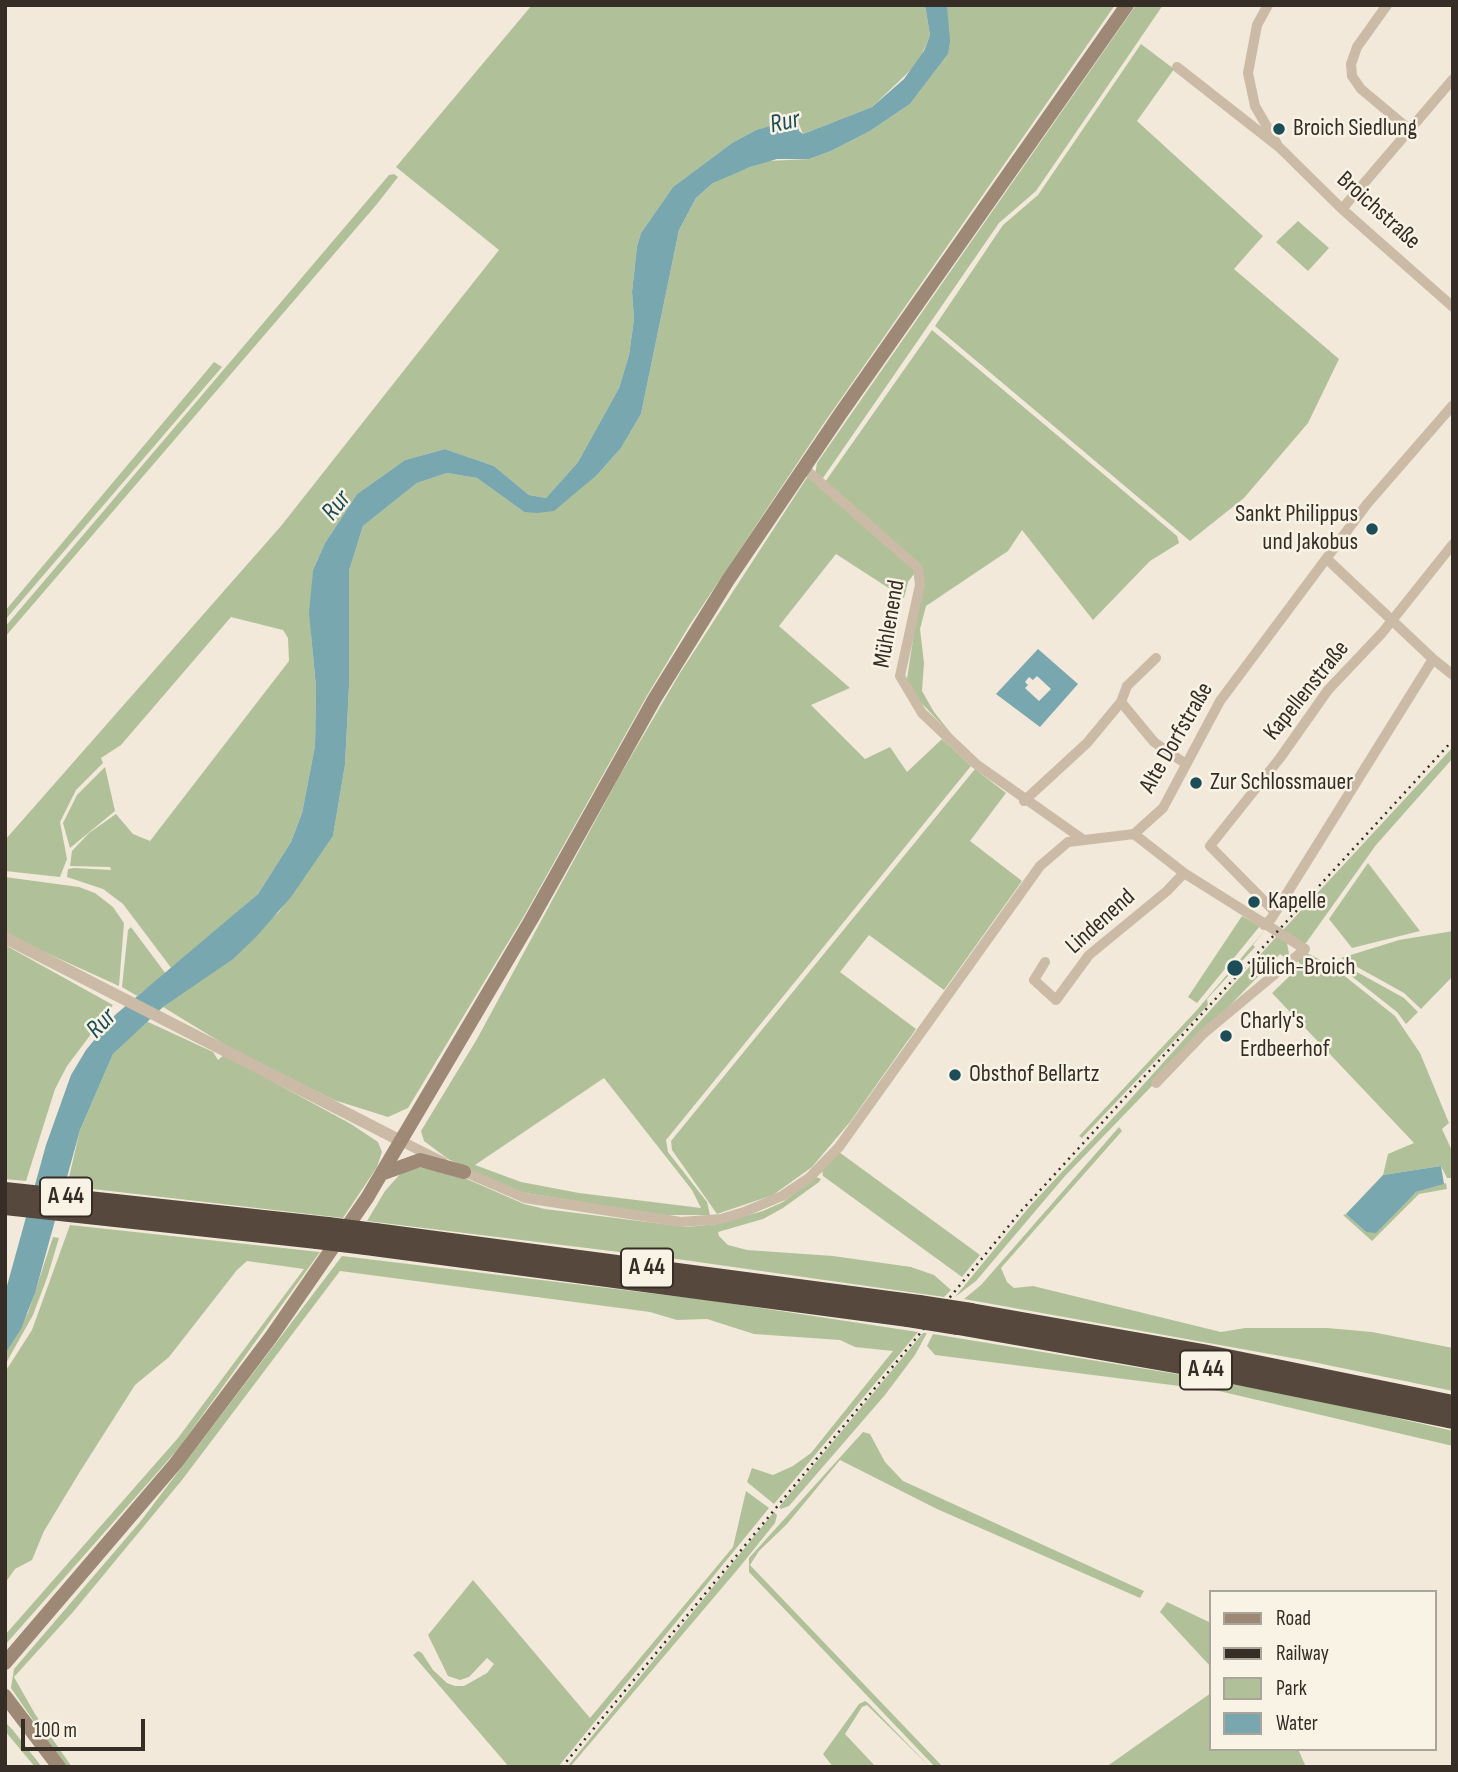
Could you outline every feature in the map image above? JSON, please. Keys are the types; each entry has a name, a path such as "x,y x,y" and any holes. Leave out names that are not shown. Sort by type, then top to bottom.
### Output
{"highway":[{"name":"A 44","path":"5,1191 125,1211 370,1239 914,1311 971,1312 1216,1356 1453,1404"},
{"name":"A 44","path":"5,1206 125,1211"},
{"name":"A 44","path":"914,1311 958,1326 1203,1369 1453,1420"}],"main road":[{"path":"5,1663 176,1462 271,1337 383,1174 655,698 728,580 1127,5"},
{"path":"383,1174 420,1160 464,1172"},
{"path":"5,1696 59,1767"},
{"path":"5,1709 23,1721"}],"street":[{"path":"1268,5 1257,25 1248,73 1255,106 1279,147"},
{"path":"1387,5 1357,47 1351,65 1352,76 1361,89 1410,130"},
{"name":"Broichstraße","path":"1177,67 1279,147 1342,209 1453,307"},
{"path":"1342,209 1453,79"},
{"name":"Alte Dorfstraße","path":"1134,834 1163,808 1220,701 1367,505 1453,405"},
{"name":"Mühlenend","path":"804,468 918,568 920,585 901,682 922,713 976,764 1024,801 1081,838"},
{"path":"1391,622 1453,544"},
{"path":"1327,559 1391,622 1451,671"},
{"name":"Kapellenstraße","path":"1275,912 1210,846 1280,758 1328,690 1391,622"},
{"path":"1024,801 1087,743 1121,702 1127,686 1156,658"},
{"path":"1264,925 1275,912 1433,659"},
{"path":"1121,702 1154,743 1186,764"},
{"path":"5,938 403,1142 507,1192 538,1200 655,1219 701,1221 744,1212 782,1196 809,1178 839,1147 1040,866 1062,846 1081,838 1134,834 1184,873 1305,949 1203,1034 1156,1083"},
{"name":"Lindenend","path":"1045,962 1034,981 1056,1000 1089,955 1167,891 1184,873"}],"green space":[{"path":"532,5 925,5 930,35 919,62 872,107 803,134 797,119 756,130 732,143 673,187 641,233 637,246 632,292 634,319 629,355 619,388 578,462 546,498 529,495 494,466 445,449 405,460 357,494 325,543 313,570 311,634 316,687 315,746 302,813 291,842 258,894 172,969 123,904 103,889 67,877 68,869 74,868 111,870 110,867 70,866 72,851 89,833 116,814 133,834 150,841 289,661 288,638 283,630 231,617 121,745 101,758 103,763 76,790 60,822 67,859 60,877 5,871 5,840 281,526 499,250 396,167"},
{"path":"947,5 1115,5 822,426 689,626 524,916 408,1108 388,1117 334,1100 232,1049 163,1007 278,913 333,836 345,765 349,687 349,571 363,526 417,483 447,473 477,478 524,512 598,474 621,448 641,414 679,230 696,198 713,183 728,175 767,161 809,159 831,151 870,131 910,104 948,54"},
{"path":"1136,5 1163,5 1036,191 999,223 823,478 815,474 817,463"},
{"path":"1141,44 1174,69 1137,121 1263,236 1234,269 1339,359 1308,423 1244,498 1190,541 935,326 1003,225 1038,195"},
{"path":"389,175 398,177 377,204 5,637 5,627"},
{"path":"1298,221 1329,248 1308,271 1276,242"},
{"path":"932,330 1177,536 1179,543 1150,561 1093,620 1022,530 1008,551 926,606 920,629 924,663 922,691 934,712 957,741 915,696 907,679 923,573 825,482"},
{"path":"214,362 222,367 5,620 5,611"},
{"path":"808,476 917,570 908,582 904,598 836,554 779,626 850,688 811,705 865,759 890,747 907,772 942,739 971,766 666,1140 668,1152 707,1202 710,1215 661,1215 526,1193 505,1187 448,1159 424,1141 421,1131 477,1039 619,777 680,673","holes":["604,1078 692,1190 701,1208 579,1193 521,1182 475,1165"]},
{"path":"1453,747 1453,758 1376,845 1306,943 1301,944 1283,930"},
{"path":"105,767 115,811 70,848 63,823 77,795"},
{"path":"975,769 1006,793 970,841 1022,881 944,990 869,935 840,972 916,1029 850,1122 812,1167 773,1195 717,1214 672,1150 671,1141"},
{"path":"1368,863 1420,931 1352,948 1329,919"},
{"path":"5,877 79,887 95,893 113,907 124,923 119,986 5,934"},
{"path":"1242,916 1260,926 1197,1003 1188,997"},
{"path":"131,927 166,974 137,996 122,987 128,930"},
{"path":"1265,930 1253,945 1255,947 1207,999 1208,1005 1082,1138 1079,1136 1196,1011"},
{"path":"1453,931 1453,979 1421,1009 1404,993 1341,958 1399,940"},
{"path":"1277,936 1287,943 1289,954 1284,957 1280,954 1203,1033 1065,1176 976,1281 955,1297 1030,1206"},
{"path":"5,945 113,1005 67,1066 55,1089 26,1181 5,1179"},
{"path":"1305,952 1332,966 1395,1016 1420,1053 1449,1123 1442,1129 1453,1153 1453,1178 1447,1178 1441,1166 1383,1175 1388,1154 1414,1143 1272,993 1301,965 1296,959"},
{"path":"1339,962 1404,998 1418,1012 1406,1024 1397,1012 1336,964"},
{"path":"146,1021 213,1052 218,1060 224,1055 351,1124 378,1142 382,1152 377,1167 343,1218 67,1186 80,1130 113,1054"},
{"path":"1119,1127 1122,1131 1001,1268 1007,1282 1014,1288 1033,1286 1221,1332 1245,1328 1327,1328 1372,1332 1453,1348 1453,1391 1303,1360 964,1299 981,1285"},
{"path":"839,1152 980,1255 962,1277 823,1176 822,1169"},
{"path":"413,1166 460,1176 524,1204 545,1209 686,1227 717,1224 763,1211 783,1202 816,1177 821,1179 819,1182 783,1208 763,1219 718,1232 719,1236 728,1245 747,1250 833,1256 911,1267 934,1275 951,1290 944,1297 684,1260 367,1221 385,1191 401,1173"},
{"path":"1446,1183 1447,1189 1419,1194 1372,1241 1343,1215 1346,1214 1366,1232 1416,1192"},
{"path":"70,1225 320,1252 178,1449 5,1645 5,1635 178,1438 304,1269 247,1261 237,1270 169,1357 135,1385 44,1531 32,1560 15,1569 5,1583 5,1372 32,1330"},
{"path":"53,1237 59,1238 47,1278 33,1315 5,1365 5,1354 28,1313"},
{"path":"342,1256 715,1301 918,1332 774,1504 747,1482 752,1468 773,1475 793,1466 811,1453 893,1351 855,1347 840,1340 754,1334 707,1319 677,1320 650,1312 340,1271 182,1480 73,1612 14,1677 35,1714 72,1767 65,1767 11,1688 14,1669 140,1522"},
{"path":"923,1333 927,1333 915,1355 885,1395 789,1506 781,1509 779,1507"},
{"path":"933,1334 1213,1380 1357,1409 1453,1431 1453,1446 1219,1391 935,1355 927,1346"},
{"path":"863,1432 870,1434 885,1462 903,1481 1144,1591 1140,1598 937,1509 840,1460 787,1524 759,1551 750,1565 943,1767 935,1767 749,1572 749,1558"},
{"path":"746,1491 769,1508 558,1767 509,1767 413,1655 418,1651 422,1653 433,1670 447,1683 455,1686 464,1686 487,1673 494,1664 487,1658 469,1677 460,1680 448,1676 428,1635 473,1580 590,1718 733,1547"},
{"path":"774,1512 777,1515 775,1523 738,1569 570,1767 567,1767"},
{"path":"1167,1602 1210,1623 1210,1666 1160,1612"},
{"path":"1210,1694 1210,1751 1299,1751 1306,1767 1106,1767"},
{"path":"865,1701 930,1767 867,1705 862,1707 845,1734 876,1767 833,1767 823,1754 859,1704"},
{"path":"5,1722 42,1767 35,1767 5,1731"}],"water":[{"name":"Rur","path":"925,5 947,5 950,41 948,54 910,104 870,131 831,151 809,159 777,159 750,167 713,183 696,198 679,230 641,414 621,448 598,474 554,511 537,513 524,512 477,478 447,473 417,483 363,526 349,571 349,687 345,765 333,836 291,897 256,937 233,959 163,1007 113,1054 80,1130 35,1293 21,1329 5,1354 5,1293 46,1145 71,1075 86,1050 115,1015 258,894 291,842 302,813 315,746 316,687 309,613 313,570 325,543 357,494 405,460 445,449 494,466 529,495 546,498 578,462 619,388 629,355 634,319 632,292 637,246 641,233 673,187 732,143 756,130 798,118 799,131 803,134 872,107 904,79 924,51 930,35"},
{"path":"1038,649 1078,684 1040,727 996,694","holes":["1037,676 1051,689 1039,701 1025,688 1028,685 1025,682 1029,677 1033,680"]},
{"path":"1441,1166 1444,1184 1416,1192 1376,1233 1366,1232 1346,1214 1383,1175"}],"railway":[{"path":"562,1767 1022,1210 1453,740"}],"place":[{"name":"Broich Siedlung","path":"1279,129"},
{"name":"Sankt Philippus und Jakobus","path":"1372,529"},
{"name":"Zur Schlossmauer","path":"1196,783"},
{"name":"Kapelle","path":"1254,902"},
{"name":"Jülich-Broich","path":"1235,968"},
{"name":"Charly's Erdbeerhof","path":"1226,1036"},
{"name":"Obsthof Bellartz","path":"955,1075"}]}
